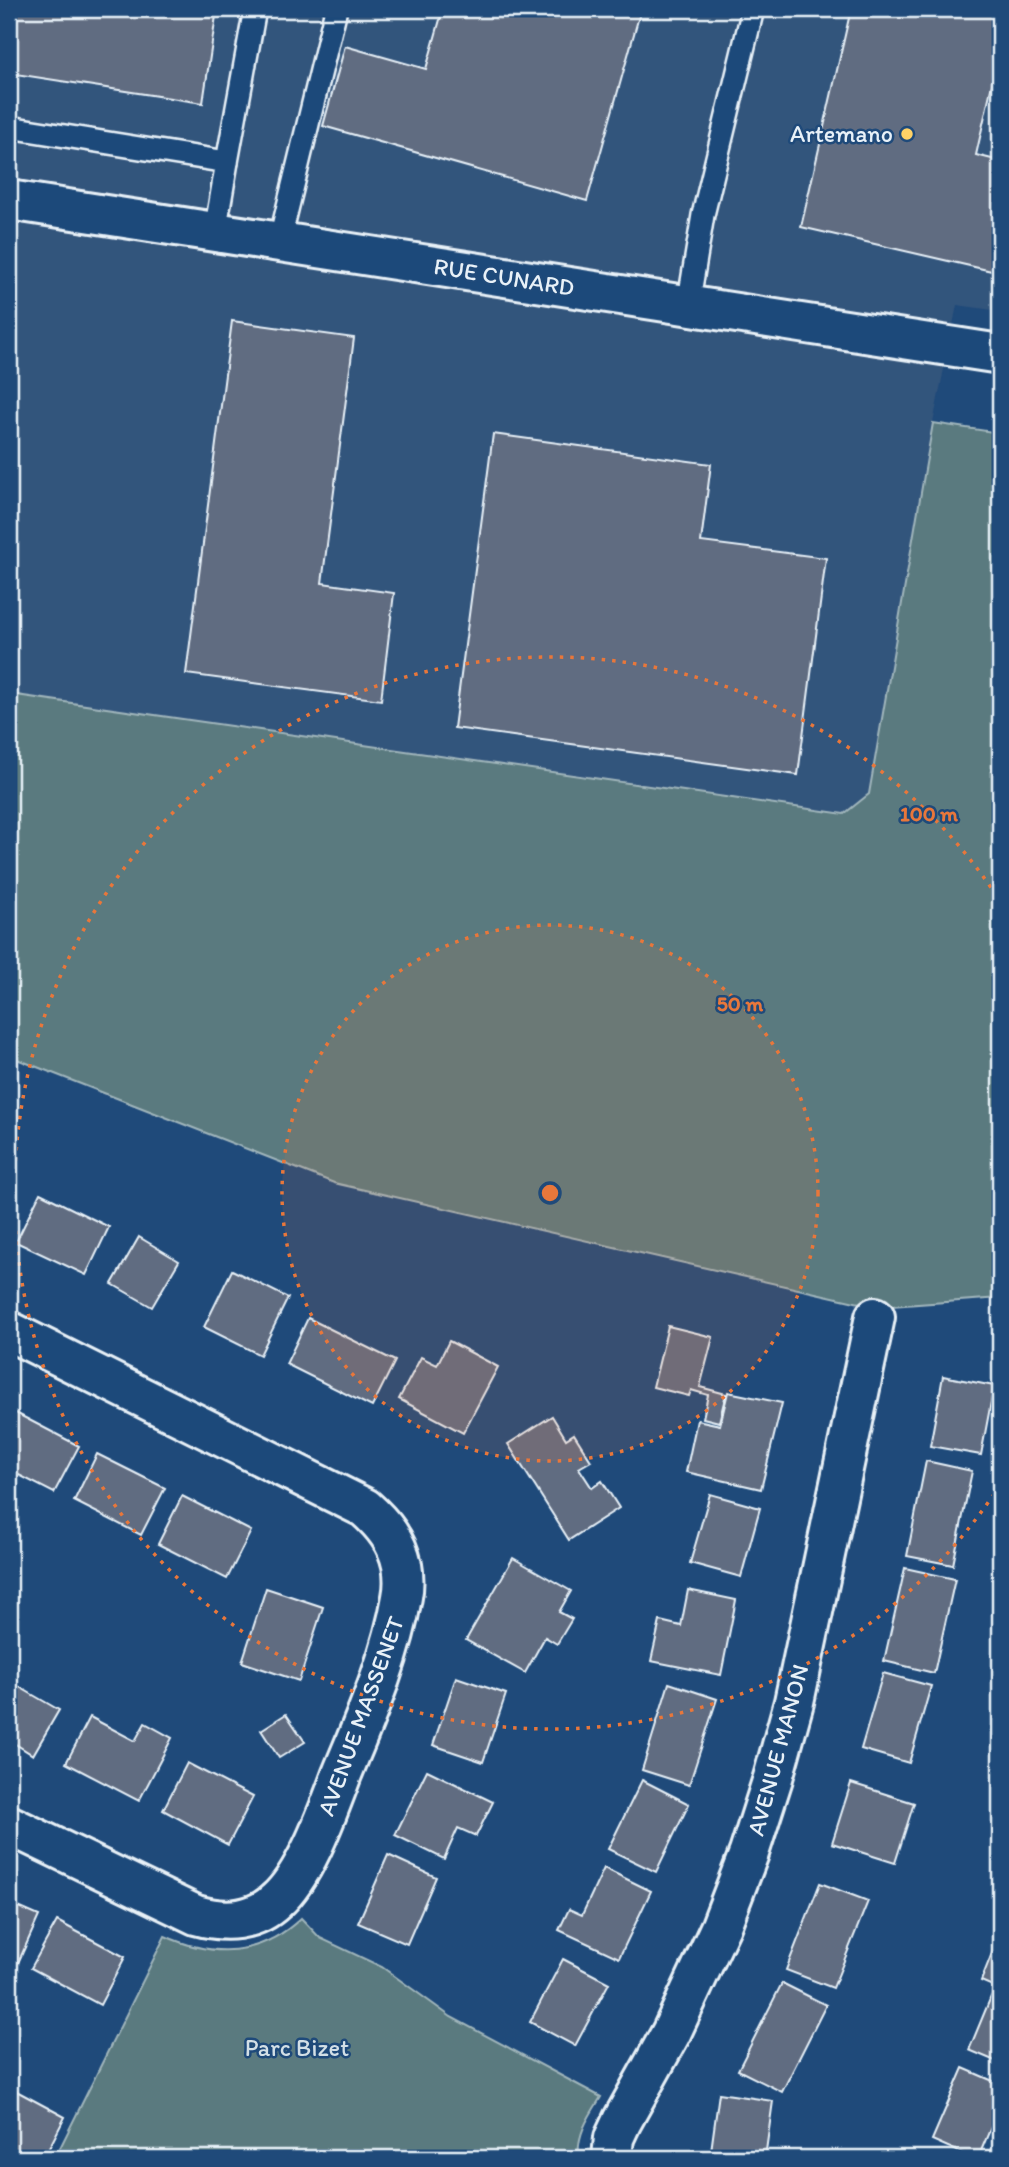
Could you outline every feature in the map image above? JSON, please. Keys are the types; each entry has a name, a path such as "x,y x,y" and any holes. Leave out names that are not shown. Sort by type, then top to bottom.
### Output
{"street":[{"name":"RUE CUNARD","path":"9,200 1000,354"},
{"name":"AVENUE MANON","path":"612,2158 614,2138 671,2033 721,1926 770,1791 794,1702 875,1317"},
{"name":"AVENUE MASSENET","path":"9,1331 365,1508 393,1539 402,1566 403,1580 402,1600 386,1656 326,1814 303,1863 286,1890 278,1900 258,1914 237,1920 211,1919 196,1915 9,1825"}],"lane":[{"path":"215,232 255,9"},
{"path":"279,243 336,9"},
{"path":"688,306 703,215 753,9"},
{"path":"9,127 227,162"}],"shaded area":[{"path":"9,9 1000,9 1000,311 957,305 933,423 869,794 856,816 9,694"}],"green space":[{"path":"933,423 1000,433 1000,1298 877,1307 334,1183 9,1056 9,694 844,814 869,794"},
{"name":"Parc Bizet","path":"301,1918 320,1938 382,1967 451,2017 601,2097 581,2134 579,2158 55,2158 165,1936 201,1948 236,1950 270,1940"}],"building":[{"path":"9,9 217,9 203,103 9,73"},
{"path":"443,9 641,9 587,201 323,126 345,46 426,69"},
{"path":"851,9 1000,9 1000,49 976,155 1000,161 1000,255 996,272 801,227"},
{"path":"232,321 354,338 322,583 394,593 381,700 186,674"},
{"path":"493,434 711,464 701,542 826,558 798,775 454,728"},
{"path":"40,1193 109,1227 86,1275 16,1242"},
{"path":"139,1237 179,1261 152,1307 112,1284"},
{"path":"232,1270 288,1298 260,1355 204,1327"},
{"path":"308,1318 395,1361 372,1407 286,1364"},
{"path":"668,1326 713,1337 700,1387 726,1394 719,1422 703,1418 708,1395 691,1390 689,1396 653,1387"},
{"path":"449,1341 498,1367 463,1433 399,1399 421,1357 437,1365"},
{"path":"943,1376 994,1386 981,1455 930,1446"},
{"path":"728,1392 782,1403 761,1489 686,1472 697,1420 720,1425"},
{"path":"10,1410 79,1446 54,1493 9,1470"},
{"path":"552,1416 566,1439 574,1434 591,1461 579,1468 592,1488 602,1481 619,1508 569,1540 508,1444"},
{"path":"97,1454 165,1488 141,1535 74,1501"},
{"path":"926,1461 972,1471 953,1565 907,1556"},
{"path":"710,1494 760,1508 741,1577 690,1563"},
{"path":"182,1496 251,1531 227,1579 158,1544"},
{"path":"513,1558 571,1591 559,1612 572,1619 557,1644 545,1637 525,1673 466,1640"},
{"path":"905,1568 955,1579 934,1673 884,1661"},
{"path":"266,1588 323,1607 299,1681 242,1662"},
{"path":"688,1590 736,1600 721,1675 651,1661 660,1621 681,1626"},
{"path":"883,1673 931,1686 909,1763 861,1749"},
{"path":"456,1677 506,1694 483,1762 433,1745"},
{"path":"9,1681 59,1710 33,1755 9,1740"},
{"path":"669,1683 717,1699 689,1785 642,1770"},
{"path":"286,1714 305,1742 279,1758 261,1730"},
{"path":"90,1717 135,1741 145,1723 172,1738 139,1801 66,1763"},
{"path":"187,1763 253,1797 228,1845 163,1810"},
{"path":"427,1770 493,1802 476,1836 458,1828 444,1859 395,1835"},
{"path":"642,1780 689,1804 656,1872 608,1849"},
{"path":"851,1783 914,1803 895,1863 832,1843"},
{"path":"388,1855 436,1877 407,1944 358,1923"},
{"path":"604,1868 651,1891 619,1958 559,1930 569,1909 582,1915"},
{"path":"820,1883 868,1901 833,1988 786,1970"},
{"path":"9,1903 39,1916 18,1963 9,1959"},
{"path":"57,1921 125,1957 100,2005 31,1968"},
{"path":"1000,1933 1000,2063 969,2050 995,1987 981,1981"},
{"path":"563,1959 609,1983 575,2046 530,2022"},
{"path":"782,1983 826,2005 782,2092 738,2070"},
{"path":"963,2068 1000,2084 1000,2106 978,2158 932,2140"},
{"path":"9,2087 65,2117 44,2158 22,2158 9,2151"},
{"path":"719,2093 773,2101 765,2158 710,2158"}],"place":[{"name":"Artemano","path":"907,134"}]}
